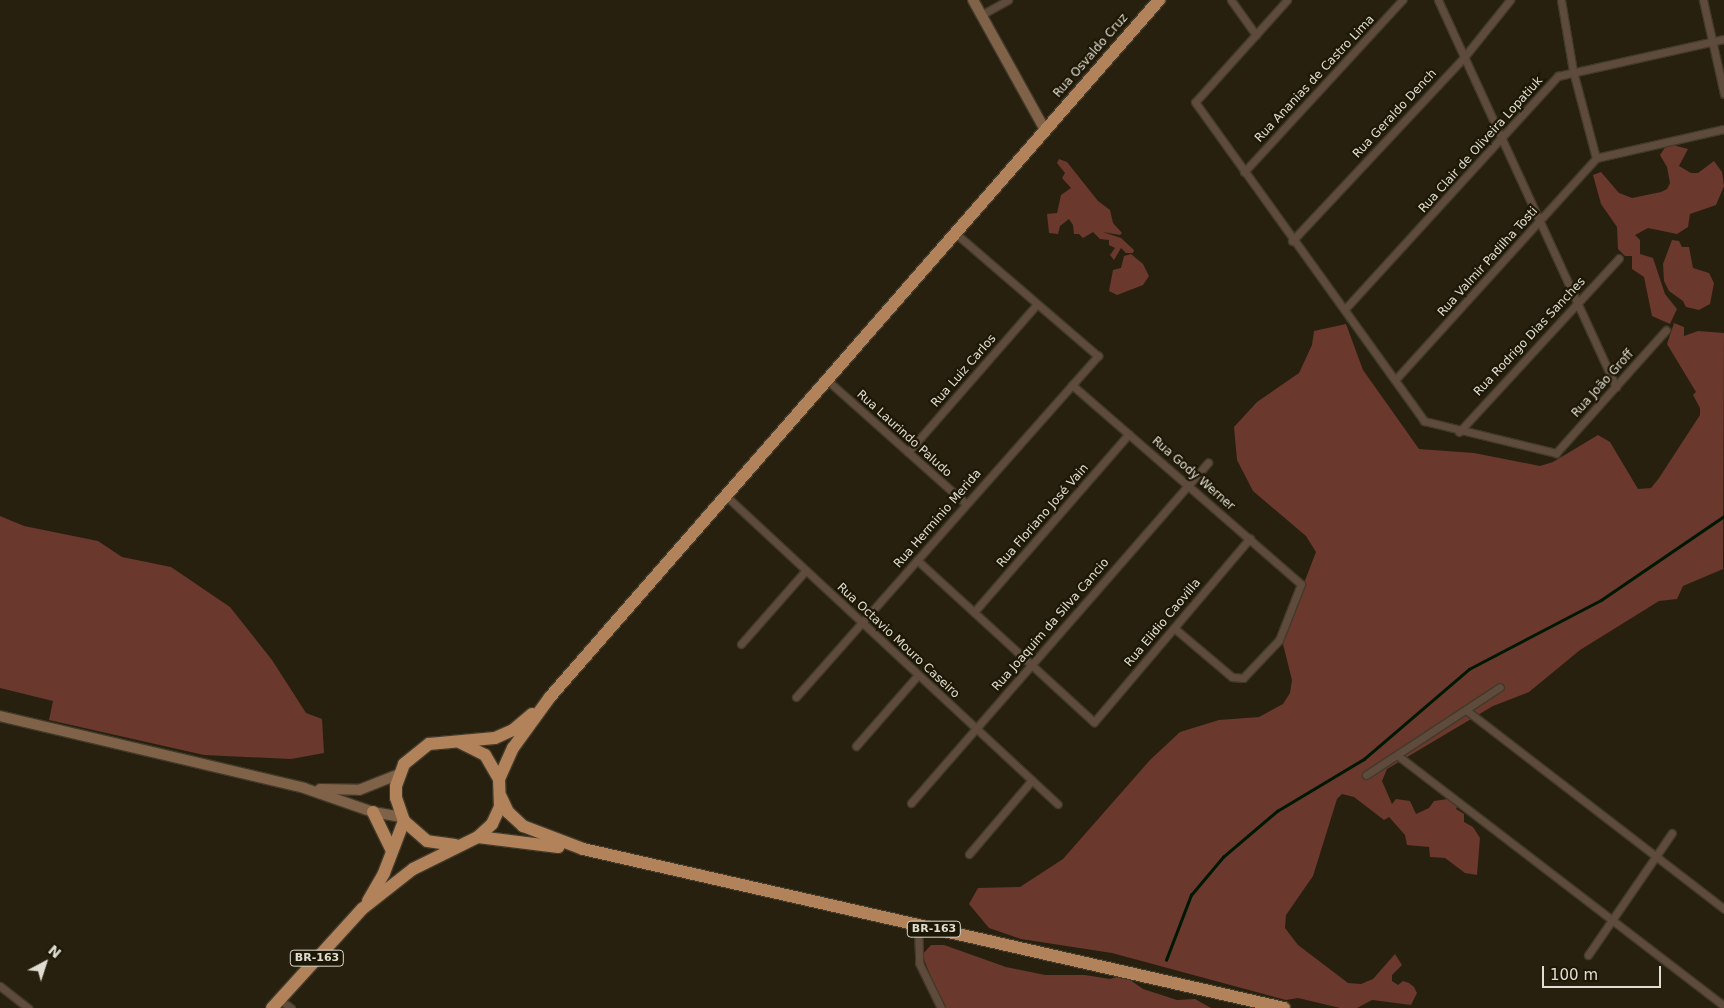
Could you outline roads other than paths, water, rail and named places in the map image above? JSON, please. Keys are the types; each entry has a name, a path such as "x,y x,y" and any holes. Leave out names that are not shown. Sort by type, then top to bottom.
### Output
{"highway":[{"name":"Rua Osvaldo Cruz","path":"550,697 725,494 828,380 1159,0"},
{"path":"460,742 482,741 506,734 550,697"},
{"path":"500,779 514,748 550,697"},
{"name":"BR-163","path":"276,1004 362,909 413,869 457,845 478,837 492,824 501,797 500,779 485,755 460,742 439,741 424,747 411,756 399,774"},
{"path":"399,774 396,798 403,819"},
{"name":"BR-163","path":"501,797 508,812 523,826 583,849"},
{"path":"373,812 392,851"},
{"name":"BR-163","path":"362,909 384,873 403,819 427,841 457,845"},
{"name":"BR-163","path":"478,837 583,849 1284,1008"}],"main road":[{"path":"973,0 1045,130"},
{"path":"0,716 304,788 373,812 403,819"},
{"path":"304,788 359,790 399,774"}],"street":[{"path":"981,15 1008,0"},
{"path":"1231,0 1256,35"},
{"path":"1287,0 1195,102 1292,241 1345,309 1424,421 1458,432"},
{"name":"Rua Ananias de Castro Lima","path":"1244,172 1402,0"},
{"path":"1438,0 1616,387"},
{"name":"Rua Geraldo Dench","path":"1292,241 1465,56 1510,0"},
{"path":"1561,0 1573,71 1596,158 1724,129"},
{"path":"1703,0 1724,94"},
{"name":"Rua Clair de Oliveira Lopatiuk","path":"1345,309 1558,76 1573,71 1724,39"},
{"name":"Rua Valmir Padilha Tosti","path":"1396,380 1596,158"},
{"path":"955,234 1037,304"},
{"name":"Rua Rodrigo Dias Sanches","path":"1458,432 1619,258"},
{"name":"Rua Herminio Merida","path":"796,697 1098,356 1037,304"},
{"name":"Rua Luiz Carlos","path":"908,452 1037,304"},
{"name":"Rua João Groff","path":"1458,432 1556,453 1666,330"},
{"name":"Rua Laurindo Paludo","path":"828,380 966,504"},
{"name":"Rua Gody Werner","path":"1072,385 1299,580 1300,588 1280,640 1243,678 1232,677 1174,628"},
{"name":"Rua Floriano José Vain","path":"974,612 1129,434"},
{"name":"Rua Joaquim da Silva Cancio","path":"911,803 1208,462"},
{"name":"Rua Octavio Mouro Caseiro","path":"725,494 861,623 1058,804"},
{"name":"Rua Elidio Caovilla","path":"1031,664 1094,722 1250,538"},
{"path":"917,560 1031,664"},
{"path":"741,644 806,570"},
{"path":"856,746 918,675"},
{"path":"1366,775 1500,688"},
{"path":"1466,710 1724,910"},
{"path":"1397,755 1724,1006"},
{"path":"969,854 1032,780"},
{"path":"1588,955 1672,833"},
{"path":"918,926 920,963 941,1008"},
{"path":"0,986 28,1008"},
{"path":"276,1004 291,1008"}],"waterway":[{"path":"1166,960 1191,895 1223,857 1277,811 1364,759 1469,669 1601,600 1724,516"}]}
